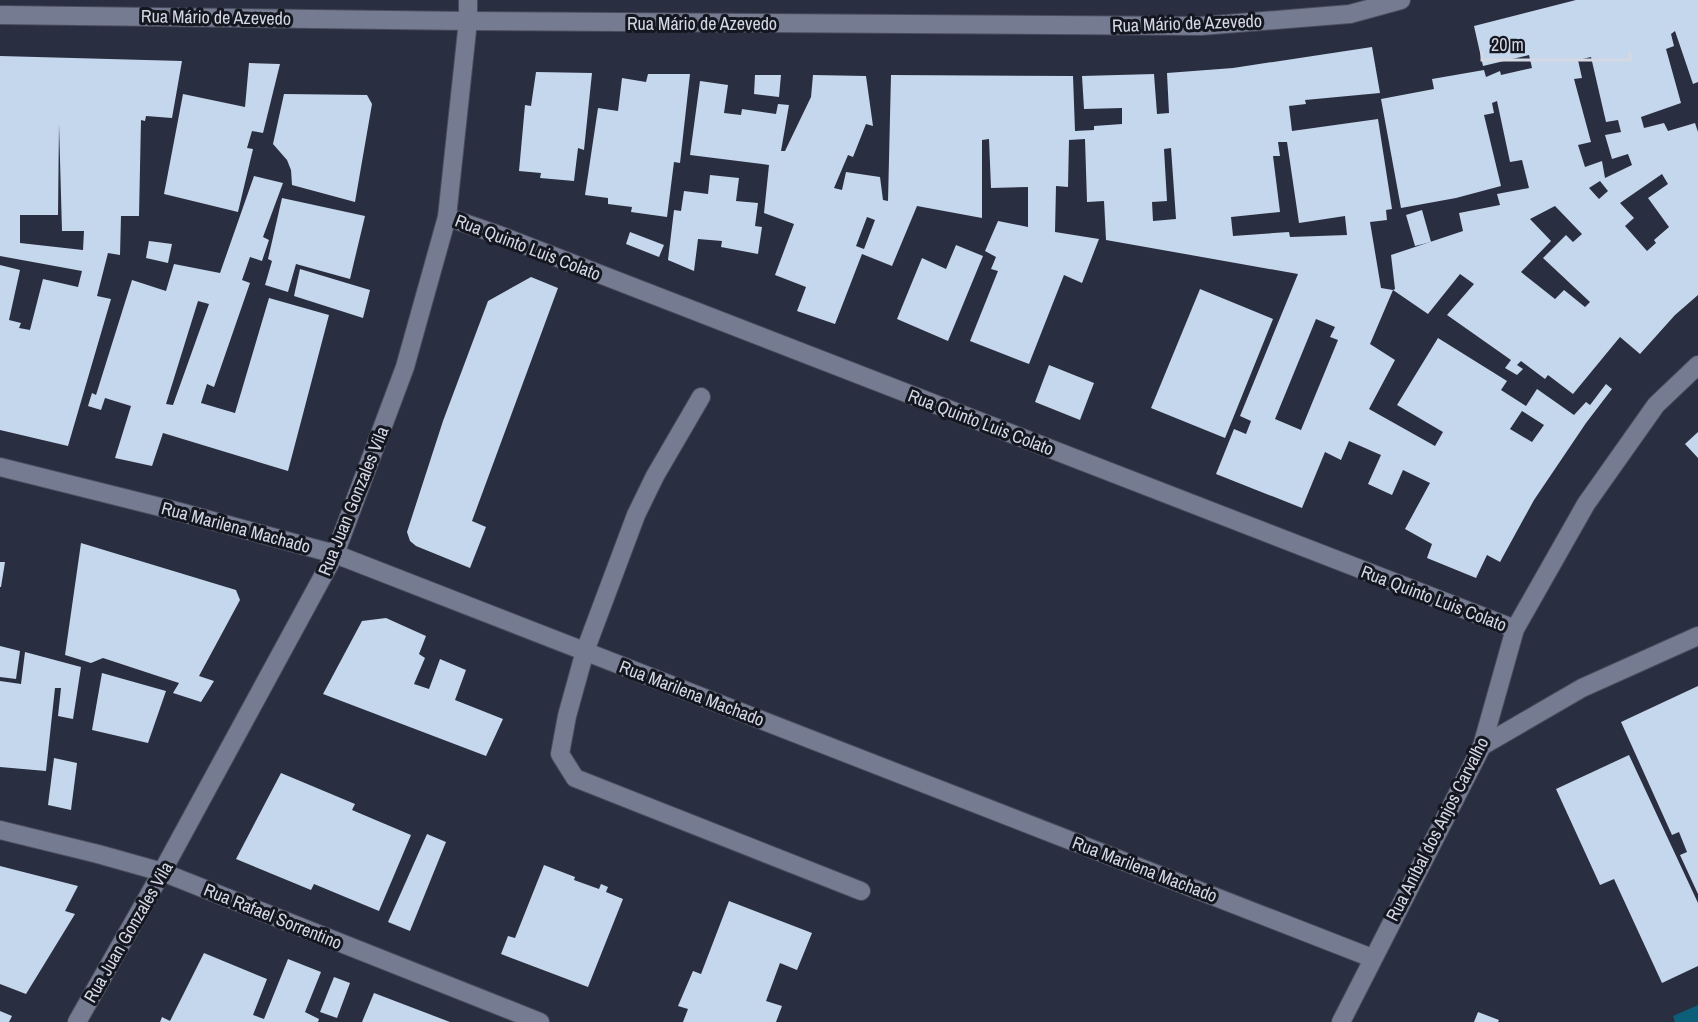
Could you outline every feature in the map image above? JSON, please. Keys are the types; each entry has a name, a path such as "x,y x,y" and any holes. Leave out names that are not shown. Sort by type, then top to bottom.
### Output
{"street":[{"name":"Rua Juan Gonzales Vila","path":"77,1022 162,872 335,554 405,367 447,217 468,21 468,0"},
{"name":"Rua Mário de Azevedo","path":"0,15 1201,26 1350,14 1401,0"},
{"name":"Rua Quinto Luis Colato","path":"447,217 499,235 1515,629"},
{"name":"Rua Aníbal dos Anjos Carvalho","path":"1341,1022 1482,746 1515,629 1586,504 1656,405 1698,364"},
{"path":"701,397 655,476 636,515 585,651 567,716 560,754 575,778 861,891"},
{"name":"Rua Marilena Machado","path":"0,467 335,554 1372,958"},
{"path":"1482,746 1582,688 1698,636"},
{"name":"Rua Rafael Sorrentino","path":"0,830 162,872 540,1022"}],"water":[{"path":"1698,1005 1698,1022 1675,1022 1673,1016"}],"building":[{"path":"1576,0 1698,0 1698,82 1693,84 1675,31 1671,34 1674,46 1666,49 1681,103 1641,117 1644,128 1664,123 1668,131 1695,123 1698,132 1698,295 1675,315 1640,354 1620,337 1573,394 1548,375 1545,379 1521,361 1517,365 1523,369 1517,375 1505,368 1511,360 1447,315 1474,284 1460,274 1428,314 1393,290 1395,289 1391,255 1463,231 1459,213 1500,205 1497,194 1529,188 1522,160 1510,162 1497,101 1492,103 1494,113 1484,115 1501,186 1456,198 1401,208 1381,99 1434,89 1432,79 1484,70 1486,77 1500,71 1501,75 1532,68 1529,55 1483,66 1474,26","holes":["1591,57 1606,122 1618,120 1621,132 1605,135 1612,159 1628,154 1632,165 1605,178 1602,161 1585,167 1578,145 1591,142 1574,79 1582,78 1578,60","1662,174 1668,184 1648,198 1669,227 1654,240 1656,243 1647,251 1625,226 1634,218 1620,203","1600,181 1608,191 1599,199 1589,188","1555,206 1582,234 1573,242 1566,235 1543,258 1590,302 1585,307 1564,290 1555,299 1521,272 1551,241 1530,219"]},
{"path":"1372,47 1380,93 1305,100 1306,104 1289,106 1292,131 1378,119 1392,209 1386,210 1387,220 1370,222 1381,288 1393,290 1370,344 1395,360 1369,409 1435,446 1443,432 1397,405 1438,338 1507,381 1501,390 1526,406 1537,389 1574,415 1586,402 1590,405 1606,384 1612,389 1534,500 1500,562 1487,555 1476,578 1427,558 1432,544 1405,529 1430,483 1403,470 1392,495 1368,484 1381,455 1349,441 1341,460 1325,452 1302,508 1216,474 1234,429 1246,434 1251,421 1240,416 1298,274 1106,240 1104,201 1087,202 1085,139 1069,140 1068,187 1056,186 1055,232 1099,239 1082,283 1064,275 1029,364 970,341 998,271 991,269 996,257 985,251 998,221 1028,227 1028,187 991,188 989,139 982,140 982,218 917,206 892,266 862,254 835,324 797,311 806,287 775,275 794,224 764,213 769,165 690,155 700,81 728,85 724,113 741,115 742,109 776,114 778,104 789,105 781,151 785,151 811,97 813,75 866,76 873,126 866,124 853,157 848,155 834,188 842,190 846,172 880,177 883,200 888,201 891,75 1073,76 1075,131 1094,130 1094,126 1122,124 1122,108 1084,109 1082,76 1154,74 1157,114 1169,113 1167,73 1233,68","holes":["1278,142 1287,142 1299,223 1345,216 1347,235 1290,237 1289,232 1233,236 1231,217 1280,212 1273,156 1280,156","1171,148 1176,219 1153,221 1152,202 1167,201 1164,149","867,217 875,220 864,249 856,246","1316,319 1335,327 1330,337 1338,340 1301,430 1275,419","1522,411 1544,425 1532,442 1510,429"]},
{"path":"0,56 182,61 172,118 146,116 145,121 141,120 139,216 121,216 120,255 108,253 97,296 111,299 68,446 0,430 0,265 20,270 9,320 21,323 19,328 30,330 43,279 78,287 82,271 0,256","holes":["59,124 62,231 84,231 83,250 20,243 20,215 58,215"]},
{"path":"249,63 280,64 263,133 252,131 247,148 253,149 238,212 164,194 183,94 245,107"},
{"path":"536,72 592,73 584,150 578,148 574,181 540,178 541,173 519,171 525,105 531,106"},
{"path":"648,74 690,74 680,163 674,162 667,217 631,212 632,207 608,204 608,198 585,195 598,108 618,111 622,78 646,82"},
{"path":"755,75 781,75 779,97 754,94"},
{"path":"284,94 367,95 372,104 355,202 292,185 291,170 287,160 273,144"},
{"path":"710,175 739,178 736,201 758,203 755,226 762,227 758,254 721,247 722,241 698,239 694,271 668,260 674,210 681,211 684,191 708,194"},
{"path":"254,176 283,183 263,237 269,240 262,261 250,257 242,280 250,283 214,387 207,384 201,403 235,413 269,298 329,315 288,471 163,433 152,466 115,458 131,406 105,398 101,410 88,406 92,393 96,395 132,280 166,291 174,264 220,273","holes":["198,301 209,304 173,405 166,404"]},
{"path":"282,198 365,216 350,279 296,264 288,292 265,285 272,261 268,259"},
{"path":"1422,210 1431,242 1415,246 1406,215"},
{"path":"630,232 664,245 659,257 626,244"},
{"path":"149,241 172,244 168,263 146,258"},
{"path":"956,245 983,256 948,341 897,319 922,258 946,269"},
{"path":"300,269 370,290 363,318 294,296"},
{"path":"531,277 558,288 472,521 486,527 470,568 416,546 410,541 407,532 443,421 488,301"},
{"path":"1200,289 1273,319 1225,438 1151,408"},
{"path":"1049,365 1094,383 1080,420 1035,402"},
{"path":"1698,432 1698,458 1685,444"},
{"path":"81,543 236,590 240,600 199,676 214,681 201,702 173,693 179,683 103,658 91,663 65,655"},
{"path":"0,562 5,562 1,587 0,587"},
{"path":"386,618 426,636 419,654 425,658 414,684 429,689 440,659 466,670 455,700 503,719 486,756 323,694 362,621"},
{"path":"0,646 20,651 16,679 0,677"},
{"path":"25,652 81,667 73,719 58,716 61,688 55,688 46,771 0,767 0,681 21,684"},
{"path":"102,673 166,691 148,743 92,730"},
{"path":"1698,686 1698,894 1680,855 1687,852 1679,832 1672,835 1621,722"},
{"path":"1629,755 1698,903 1698,966 1662,983 1614,879 1600,885 1556,789"},
{"path":"54,758 77,763 71,810 48,805"},
{"path":"281,773 355,804 352,810 411,835 379,911 314,884 311,890 236,859"},
{"path":"427,834 446,842 410,931 388,922"},
{"path":"544,865 599,889 601,884 608,887 606,892 623,899 588,987 501,954 508,936 515,938"},
{"path":"0,866 78,886 65,911 75,914 26,994 0,984"},
{"path":"729,901 812,933 797,970 780,963 766,1001 782,1006 776,1022 683,1022 688,1009 678,1006 693,971 701,974"},
{"path":"204,953 267,979 253,1015 264,1019 288,959 321,972 305,1012 319,1019 318,1022 160,1022 162,1017 170,1021"},
{"path":"334,977 350,983 337,1018 320,1012"},
{"path":"374,993 450,1022 362,1022"},
{"path":"0,1011 12,1016 9,1022 0,1022"},
{"path":"1478,1012 1499,1020 1498,1022 1474,1022"}]}
